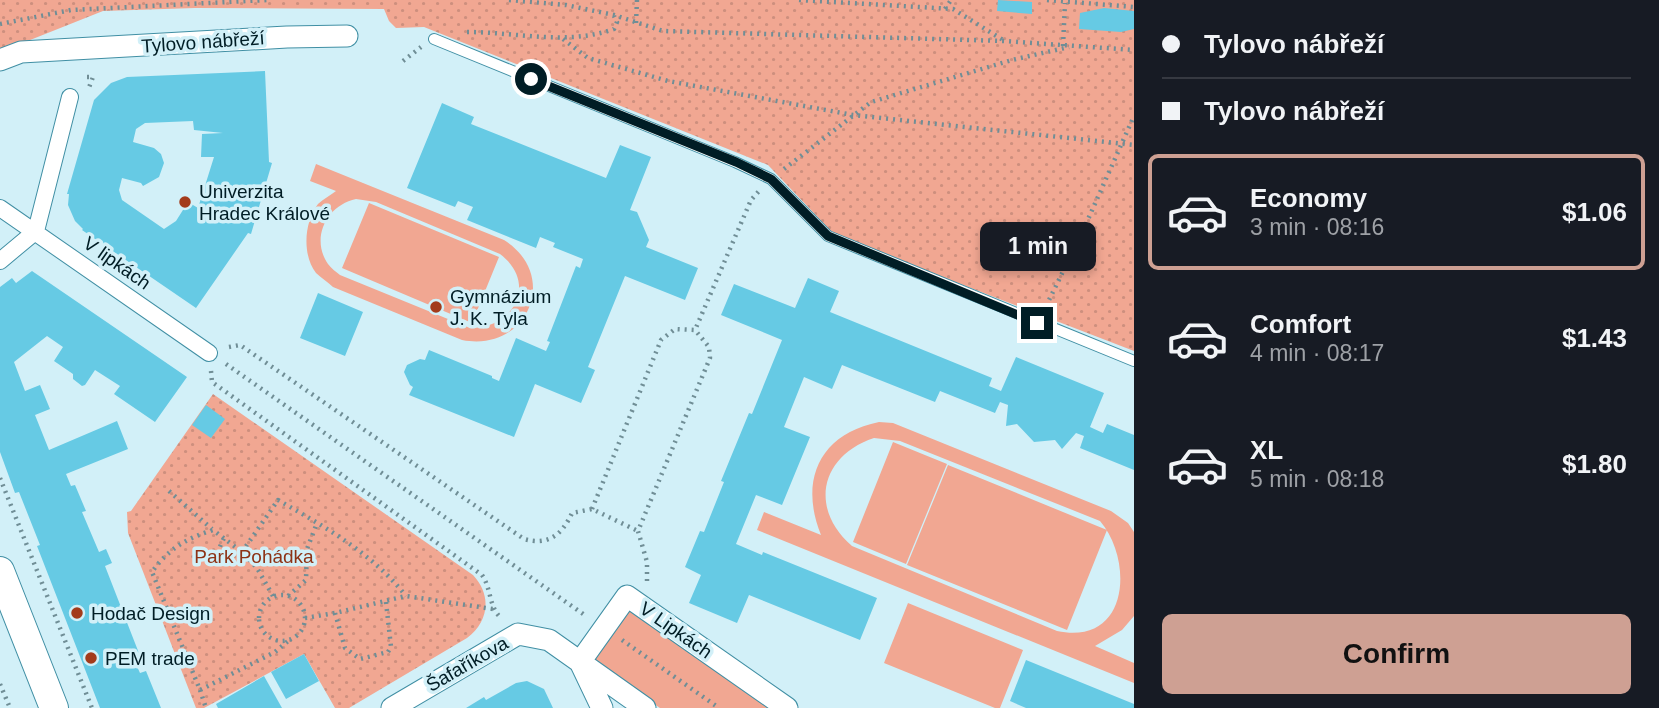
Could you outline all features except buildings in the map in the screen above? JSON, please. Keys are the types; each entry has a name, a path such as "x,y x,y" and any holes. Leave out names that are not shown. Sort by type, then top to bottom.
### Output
{"street":[{"name":"Tylovo nábřeží","path":"0,60 21,52 347,36"},
{"path":"0,261 36,231 70,97"},
{"name":"V lipkách","path":"0,208 209,353"},
{"path":"0,571 54,708"},
{"name":"V Lipkách","path":"580,662 627,596 643,595 787,708"},
{"name":"Šafaříkova","path":"392,708 518,634 548,640 580,662"},
{"path":"580,662 602,708"},
{"path":"580,662 645,708"}],"lane":[{"path":"435,39 736,162 771,179 828,236 1134,361"}],"path":[{"path":"0,24 71,10 267,0"},
{"path":"509,0 564,2 663,31 1004,41 1134,50"},
{"path":"636,23 637,0"},
{"path":"799,0 953,9 1004,41"},
{"path":"945,9 951,0"},
{"path":"1047,0 1134,6"},
{"path":"1065,3 1066,46"},
{"path":"435,39 444,32 466,32 563,39 614,29 617,22 614,15"},
{"path":"563,39 588,58 668,81 853,115 1134,145"},
{"path":"695,330 751,201 771,179 853,115 871,102 1066,46"},
{"path":"1037,323 1134,116"},
{"path":"592,509 661,340 675,329 695,330 709,347 710,358 638,531 647,562 643,595"},
{"path":"209,353 240,345 524,539 533,542 548,541 558,536 572,513 592,509 638,531"},
{"path":"209,353 212,382 476,570 486,582 493,609 499,616"},
{"path":"209,353 587,616"},
{"path":"0,478 92,708"},
{"path":"169,491 242,552 257,568 273,596"},
{"path":"242,552 278,500 356,548 390,576 406,596"},
{"path":"288,596 306,580 307,549 317,523"},
{"path":"206,708 152,572 171,550 190,537 213,530"},
{"path":"217,553 224,538"},
{"path":"200,690 275,653 301,632 305,618 300,604 288,596 273,596 262,606 259,614 261,629 272,640 288,641"},
{"path":"305,618 335,614 406,596 493,609"},
{"path":"335,614 345,648 360,659 368,659 388,652 391,647 386,602"},
{"path":"618,637 719,708"},
{"path":"0,684 10,708"}],"green space":[{"path":"0,0 1134,0 1134,351 872,250 831,231 768,165 424,27 396,28 389,21 384,9 195,8 103,11 0,52"},
{"path":"316,164 504,240 521,255 531,273 533,291 529,308 519,324 504,335 485,341 462,340 333,287 311,266 307,238 313,211 320,202 336,191 310,181","holes":["356,199 376,202 500,254 518,278 516,302 509,312 499,321 470,328 335,271 323,254 321,234 324,224 330,215 346,202"]},
{"path":"369,203 499,257 472,323 342,268"},
{"name":"Park Pohádka","path":"213,394 473,575 485,600 484,616 474,632 349,708 335,708 304,654 204,708 196,708 128,533 127,512 131,511"},
{"path":"879,422 893,423 1111,511 1128,523 1134,532 1134,616 1122,630 1095,646 1134,663 1134,683 757,530 764,512 821,535 812,496 819,463 828,449 858,428","holes":["874,438 900,441 1100,521 1111,538 1118,557 1118,597 1111,613 1099,626 1081,632 1057,631 852,546 838,531 830,516 826,500 832,470 842,457 856,446"]},
{"path":"893,442 947,464 906,564 853,542"},
{"path":"948,465 1107,530 1067,630 907,565"},
{"path":"908,603 1023,650 1000,708 884,663"},
{"path":"630,610 768,708 660,708 592,661"}],"place":[{"name":"Univerzita Hradec Králové","path":"185,202"},
{"name":"Gymnázium J. K. Tyla","path":"436,307"},
{"name":"Hodač Design","path":"77,613"},
{"name":"PEM trade","path":"91,658"}],"route":[{"path":"531,79 736,162 771,179 828,236 1037,323"}]}
